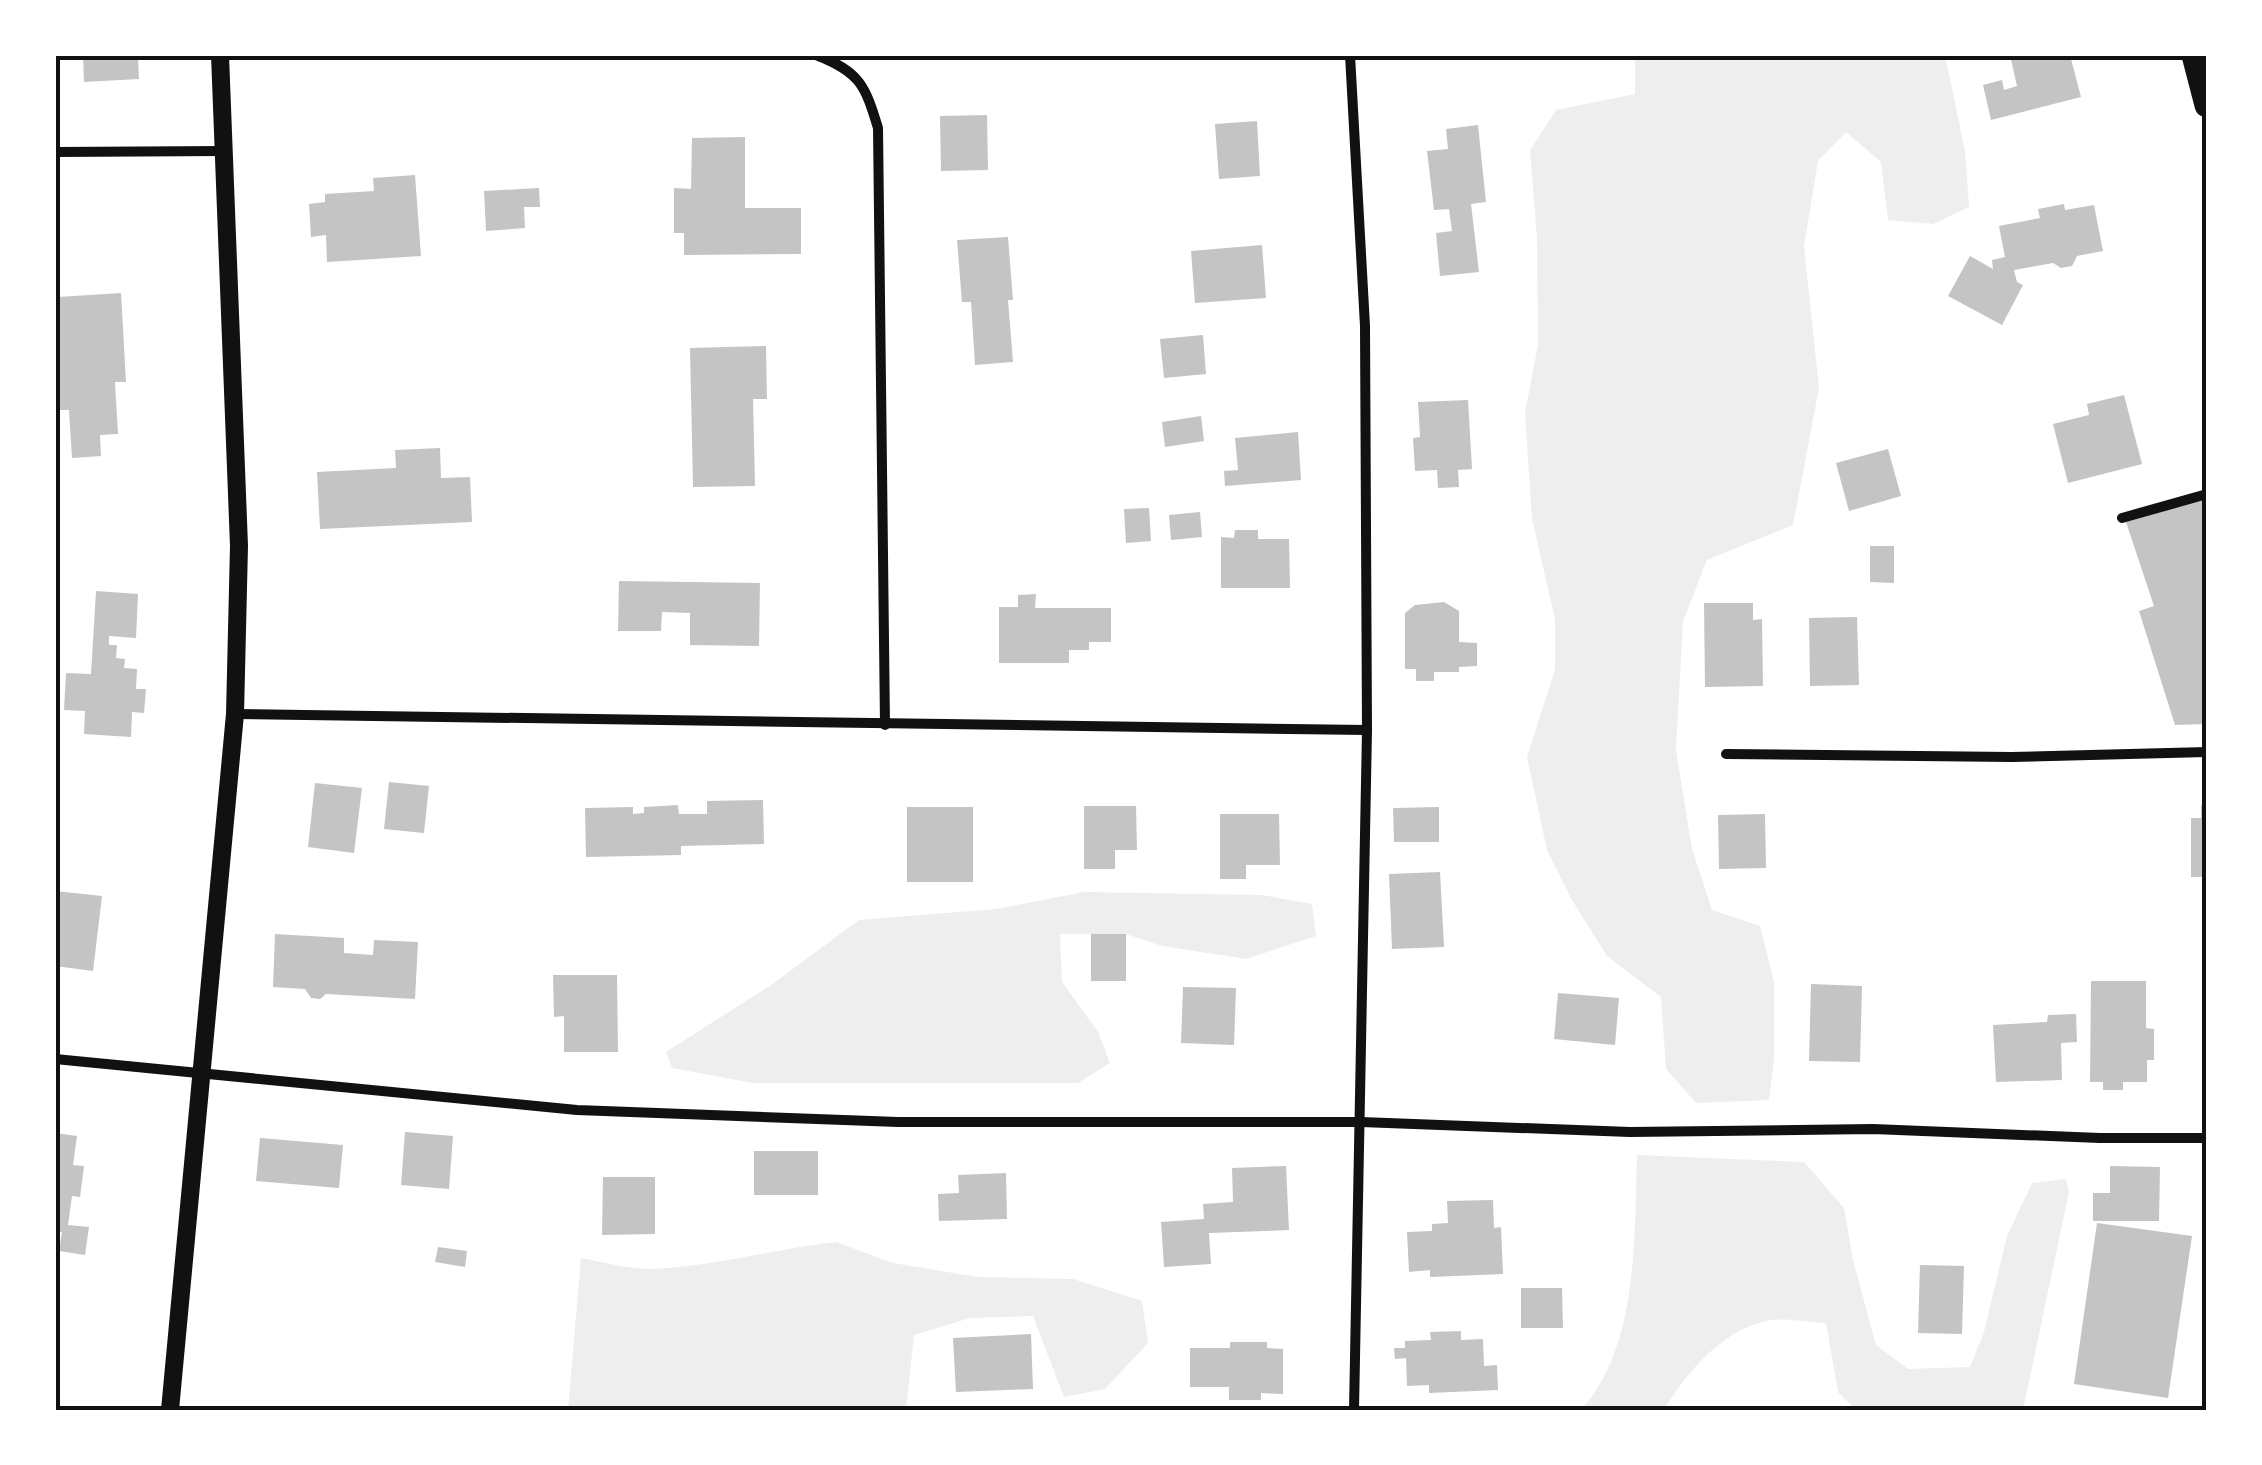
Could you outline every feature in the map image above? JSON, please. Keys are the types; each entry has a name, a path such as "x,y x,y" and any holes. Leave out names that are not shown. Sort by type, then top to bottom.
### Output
{"main road":[{"path":"2194,55 2207,105"}],"street":[{"path":"170,1410 235,714 239,546 220,55"},
{"path":"816,55 840,64 866,88 878,128 885,725"},
{"path":"1350,55 1365,326 1368,730 1354,1410"},
{"path":"55,152 225,151"},
{"path":"2122,518 2207,494"},
{"path":"235,714 1368,730"},
{"path":"1726,754 2012,756 2207,752"},
{"path":"55,1059 578,1110 898,1122 1362,1122 1630,1132 1873,1129 2207,1138"}],"shaded area":[{"path":"1635,55 1945,55 1965,151 1969,207 1933,224 1888,220 1881,162 1846,132 1818,161 1804,246 1819,388 1793,525 1707,560 1683,621 1676,750 1692,849 1712,910 1760,926 1774,982 1774,1060 1769,1100 1696,1103 1666,1069 1661,997 1607,956 1572,900 1547,850 1527,757 1555,670 1555,619 1532,519 1525,413 1538,345 1537,238 1530,150 1556,110 1635,94"},
{"path":"1084,892 1262,895 1312,904 1316,936 1246,959 1162,946 1126,934 1060,934 1062,982 1098,1032 1110,1063 1078,1083 753,1083 672,1068 666,1052 771,985 859,920 996,909"},
{"path":"1637,1155 1804,1162 1844,1208 1853,1260 1876,1345 1908,1369 1970,1367 1984,1332 2007,1236 2032,1183 2066,1179 2069,1192 2023,1410 1856,1410 1838,1392 1826,1323 1784,1319 1754,1325 1722,1342 1695,1367 1664,1410 1581,1410 1614,1355 1623,1323 1633,1254"},
{"path":"836,1242 893,1263 977,1277 1073,1279 1142,1301 1148,1343 1105,1389 1064,1397 1033,1316 970,1318 914,1335 906,1410 568,1410 581,1258 633,1268 674,1268"}],"building":[{"path":"83,55 138,55 139,79 84,82"},
{"path":"2010,55 2070,55 2081,97 1991,120 1983,85 2002,80 2004,90 2017,86"},
{"path":"987,115 988,170 941,171 940,116"},
{"path":"1257,121 1260,176 1219,179 1215,124"},
{"path":"1478,125 1486,202 1471,204 1479,272 1440,276 1436,233 1452,231 1449,209 1434,210 1427,151 1448,149 1446,129"},
{"path":"745,137 745,208 801,208 801,254 684,255 684,233 674,233 674,188 691,189 692,138"},
{"path":"415,175 421,256 327,262 326,235 311,237 309,204 325,202 325,194 374,191 373,178"},
{"path":"539,188 540,207 524,207 525,228 486,231 484,191"},
{"path":"2064,204 2065,210 2094,205 2103,251 2077,256 2072,266 2061,268 2053,263 2014,270 2017,282 2023,285 2002,325 1948,296 1970,256 1993,269 1992,260 2005,257 1999,226 2040,218 2038,209"},
{"path":"1008,237 1013,362 975,365 971,302 962,302 957,240"},
{"path":"1262,245 1266,298 1195,303 1191,251"},
{"path":"121,293 126,382 115,382 118,434 100,435 101,456 72,458 69,410 55,410 55,346 60,345 58,297"},
{"path":"1203,335 1206,374 1164,378 1160,339"},
{"path":"766,346 767,399 753,399 755,486 693,487 690,348"},
{"path":"2124,395 2142,464 2068,483 2053,424 2089,415 2087,404"},
{"path":"1468,400 1472,469 1458,470 1459,487 1438,488 1437,470 1415,471 1413,438 1420,437 1418,402"},
{"path":"1201,416 1204,441 1165,447 1162,422"},
{"path":"1298,432 1301,480 1225,486 1224,471 1238,470 1235,438"},
{"path":"440,448 441,478 470,477 472,522 320,529 317,472 396,468 395,450"},
{"path":"1888,449 1901,496 1849,511 1836,463"},
{"path":"2207,497 2207,724 2175,725 2139,611 2154,606 2126,522"},
{"path":"1149,508 1151,541 1126,543 1124,509"},
{"path":"1200,512 1202,537 1171,540 1169,515"},
{"path":"1235,530 1258,530 1258,539 1289,539 1290,588 1221,588 1221,537 1234,538"},
{"path":"1870,546 1894,546 1894,583 1870,582"},
{"path":"619,581 760,583 759,646 690,645 690,613 662,612 661,631 618,631"},
{"path":"96,591 138,594 136,638 109,636 109,645 117,645 116,658 125,659 124,668 137,669 136,689 146,689 144,713 132,712 131,737 84,734 85,711 64,710 66,673 91,674"},
{"path":"1036,594 1035,608 1111,608 1111,642 1089,642 1089,650 1069,650 1069,663 999,663 999,607 1018,607 1018,595"},
{"path":"1444,602 1459,611 1459,642 1477,643 1477,666 1459,667 1459,672 1434,672 1434,681 1416,681 1416,669 1405,669 1405,613 1415,605"},
{"path":"1704,603 1753,603 1753,620 1762,619 1763,686 1705,687"},
{"path":"1857,617 1859,685 1810,686 1809,618"},
{"path":"389,782 429,786 424,833 384,829"},
{"path":"315,783 362,788 354,853 308,847"},
{"path":"763,800 764,844 681,846 681,855 586,857 585,808 633,807 633,814 644,813 644,807 678,805 679,814 707,814 707,801"},
{"path":"2201,805 2207,805 2207,906 2202,906 2203,877 2191,877 2191,818 2201,818"},
{"path":"1084,806 1136,806 1137,850 1115,850 1115,869 1084,869"},
{"path":"907,807 973,807 973,882 907,882"},
{"path":"1439,807 1439,842 1394,842 1393,808"},
{"path":"1220,814 1279,814 1280,865 1246,865 1246,879 1220,879"},
{"path":"1765,814 1766,868 1719,869 1718,815"},
{"path":"1440,872 1444,947 1392,949 1389,874"},
{"path":"55,891 102,896 93,971 55,966"},
{"path":"275,934 344,938 344,953 373,955 374,940 418,942 415,999 326,994 320,999 311,998 305,989 273,987"},
{"path":"1091,934 1126,934 1126,981 1091,981"},
{"path":"553,975 617,975 618,1052 564,1052 564,1016 554,1017"},
{"path":"2091,981 2146,981 2146,1028 2154,1029 2154,1060 2147,1060 2147,1082 2123,1082 2123,1090 2103,1090 2103,1082 2090,1082"},
{"path":"1811,984 1862,986 1860,1062 1809,1061"},
{"path":"1183,987 1236,988 1234,1045 1181,1043"},
{"path":"1558,993 1619,998 1615,1045 1554,1039"},
{"path":"2076,1014 2077,1042 2061,1043 2062,1080 1996,1082 1993,1025 2047,1022 2048,1015"},
{"path":"405,1132 453,1136 449,1189 401,1185"},
{"path":"55,1133 77,1136 73,1165 84,1166 80,1197 72,1196 68,1225 89,1227 85,1255 59,1251 62,1232 55,1231"},
{"path":"260,1138 343,1145 339,1188 256,1181"},
{"path":"754,1151 818,1151 818,1195 754,1195"},
{"path":"1286,1166 1289,1230 1209,1233 1211,1264 1164,1267 1161,1222 1204,1219 1203,1204 1233,1202 1232,1168"},
{"path":"2110,1166 2160,1167 2159,1221 2093,1221 2093,1193 2110,1193"},
{"path":"1006,1173 1007,1219 939,1221 938,1194 959,1193 958,1175"},
{"path":"603,1177 655,1177 655,1234 602,1235"},
{"path":"1493,1200 1494,1228 1501,1227 1503,1274 1430,1277 1430,1270 1409,1272 1407,1232 1432,1231 1432,1224 1448,1223 1447,1201"},
{"path":"2097,1223 2192,1236 2168,1398 2074,1384"},
{"path":"438,1247 467,1251 465,1267 435,1262"},
{"path":"1920,1265 1964,1266 1962,1334 1918,1333"},
{"path":"1521,1288 1562,1288 1563,1328 1521,1328"},
{"path":"1461,1331 1461,1340 1483,1339 1484,1366 1497,1365 1498,1390 1429,1393 1429,1385 1407,1386 1406,1358 1395,1359 1394,1348 1405,1348 1405,1341 1431,1340 1430,1332"},
{"path":"1031,1334 1033,1389 956,1392 953,1338"},
{"path":"1230,1342 1267,1342 1267,1348 1283,1349 1283,1394 1261,1393 1261,1400 1229,1400 1229,1387 1190,1387 1190,1348 1230,1348"}]}
